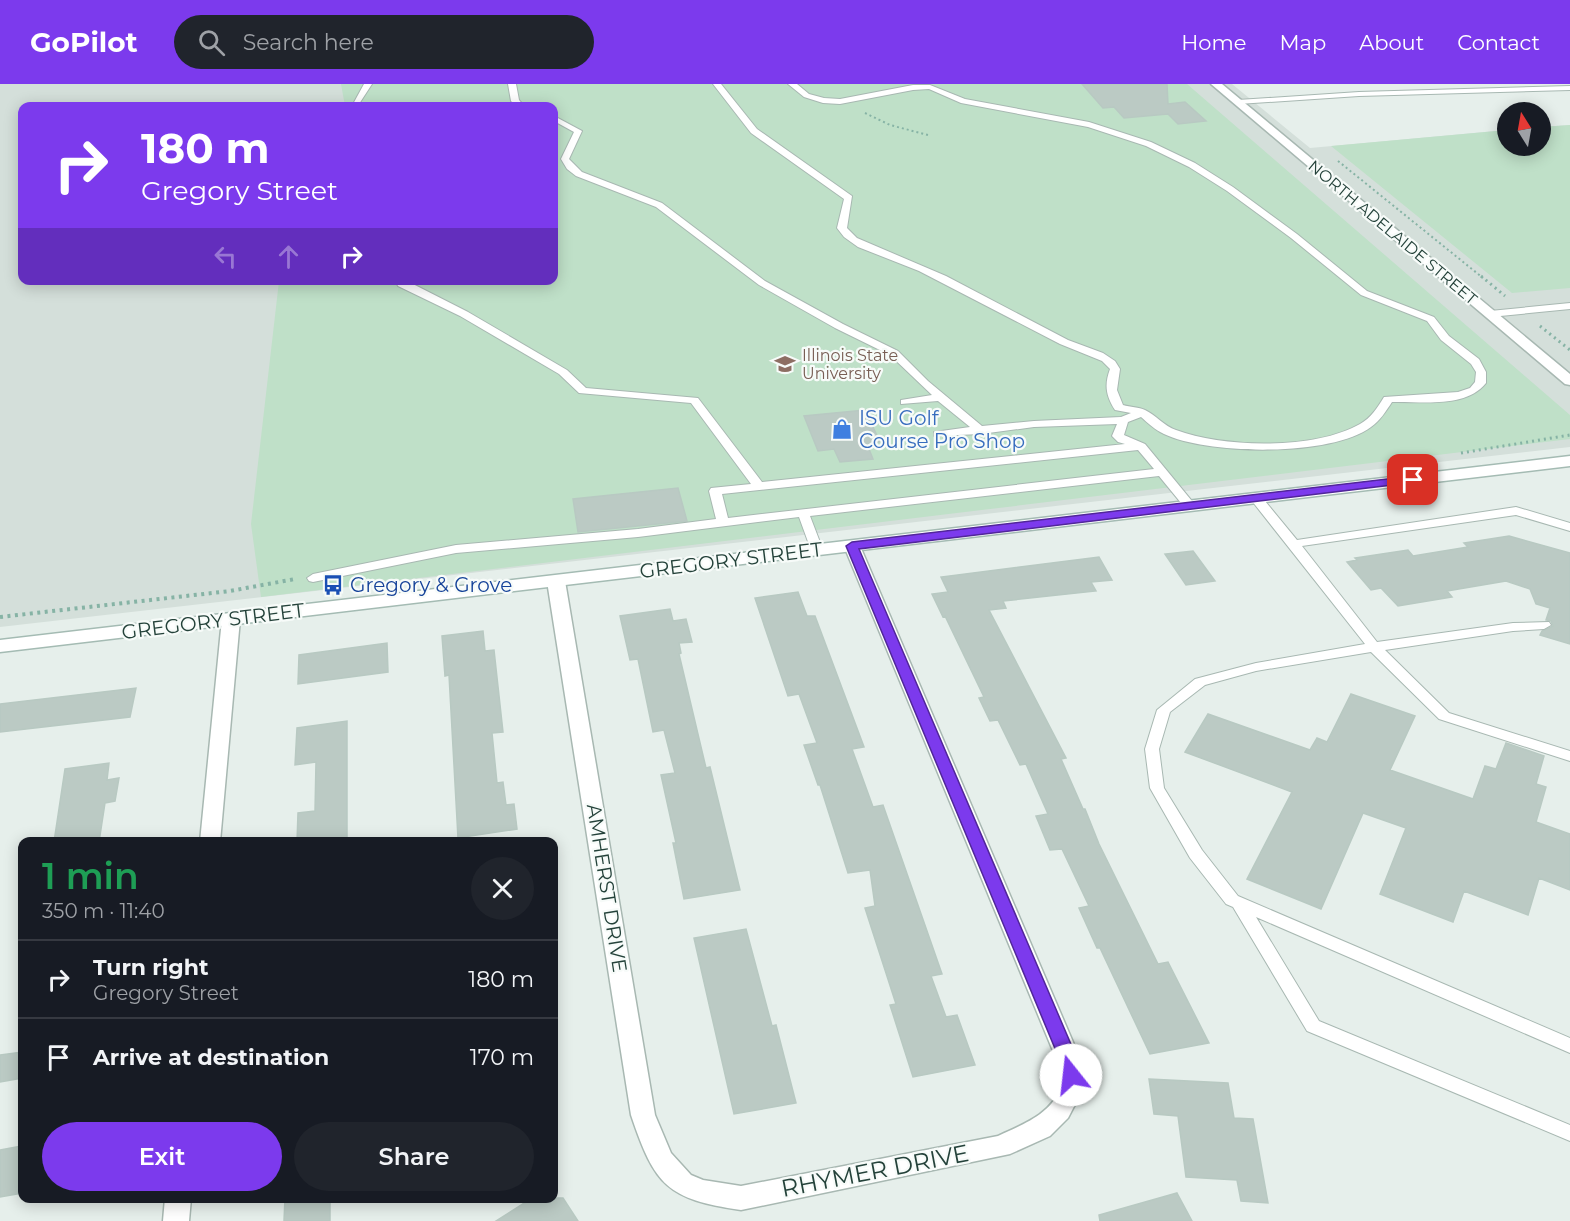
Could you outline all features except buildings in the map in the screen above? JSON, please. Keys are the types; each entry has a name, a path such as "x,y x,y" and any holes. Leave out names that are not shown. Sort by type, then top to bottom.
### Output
{"street":[{"name":"NORTH ADELAIDE STREET","path":"1216,84 1570,381"},
{"name":"GREGORY STREET","path":"0,646 1570,461"},
{"name":"RHYMER DRIVE","path":"683,1184 711,1194 741,1198 1001,1146 1041,1128 1059,1111 1072,1087 1070,1063 852,546"},
{"name":"AMHERST DRIVE","path":"556,581 643,1115 651,1140 666,1164 683,1184"},
{"path":"210,837 231,619"},
{"path":"176,1221 178,1203"}],"lane":[{"path":"356,102 368,84"},
{"path":"512,84 516,102"},
{"path":"717,84 754,131 829,180 849,198 842,228 849,237 871,250 918,267 954,284 1067,343 1110,361 1115,369 1110,382 1112,399 1119,408 1143,413 1167,431 1200,441 1300,445 1346,435 1366,426 1388,399 1430,400 1457,396 1471,392 1479,385 1482,378 1481,370 1473,360 1445,338 1432,320 1383,303 1362,292 1279,224 1217,180 1152,146 1108,129 962,100 930,87 898,86 844,99 818,99 801,93 792,84"},
{"path":"1474,84 1487,92"},
{"path":"1238,102 1359,94 1570,88"},
{"path":"558,120 573,126 578,131 565,159 570,167 579,174 659,204 762,283 894,354 924,383 981,431"},
{"path":"403,285 464,314 553,366 583,391 694,400 759,486"},
{"path":"1490,314 1570,306"},
{"path":"924,383 917,394 905,402 940,397"},
{"path":"938,434 1034,424 1122,420 1143,413"},
{"path":"1122,420 1118,436 1122,440 1141,446 1190,506"},
{"path":"723,522 715,491 1141,446"},
{"path":"313,578 456,549 638,533 1162,472"},
{"path":"1256,498 1374,647 1444,716 1570,756"},
{"path":"1294,544 1516,511 1570,527"},
{"path":"803,512 817,550"},
{"path":"1544,625 1374,647 1256,667 1200,682 1164,710 1152,748 1157,788 1196,854 1232,900 1570,1046"},
{"path":"1238,902 1313,1026 1570,1133"}],"path":[{"path":"862,111 890,125 928,135"},
{"path":"1331,156 1570,350"}],"shaded area":[{"name":"Illinois State University","path":"0,84 1232,84 1310,148 1497,131 1497,156 1551,156 1551,126 1570,125 1570,447 0,627"}],"green space":[{"name":"Illinois State University","path":"341,84 1187,84 1570,415 1570,439 261,597 251,524 279,285 558,285 558,102 344,102"},
{"path":"1570,125 1570,288 1512,293 1331,146 1497,131 1497,156 1551,156 1551,126"}],"place":[{"name":"Illinois State University","path":"785,364"},
{"name":"ISU Golf Course Pro Shop","path":"842,429"},
{"name":"Gregory & Grove","path":"333,585"}],"route":[{"path":"1071,1075 1070,1063 852,546 1413,480"}]}
